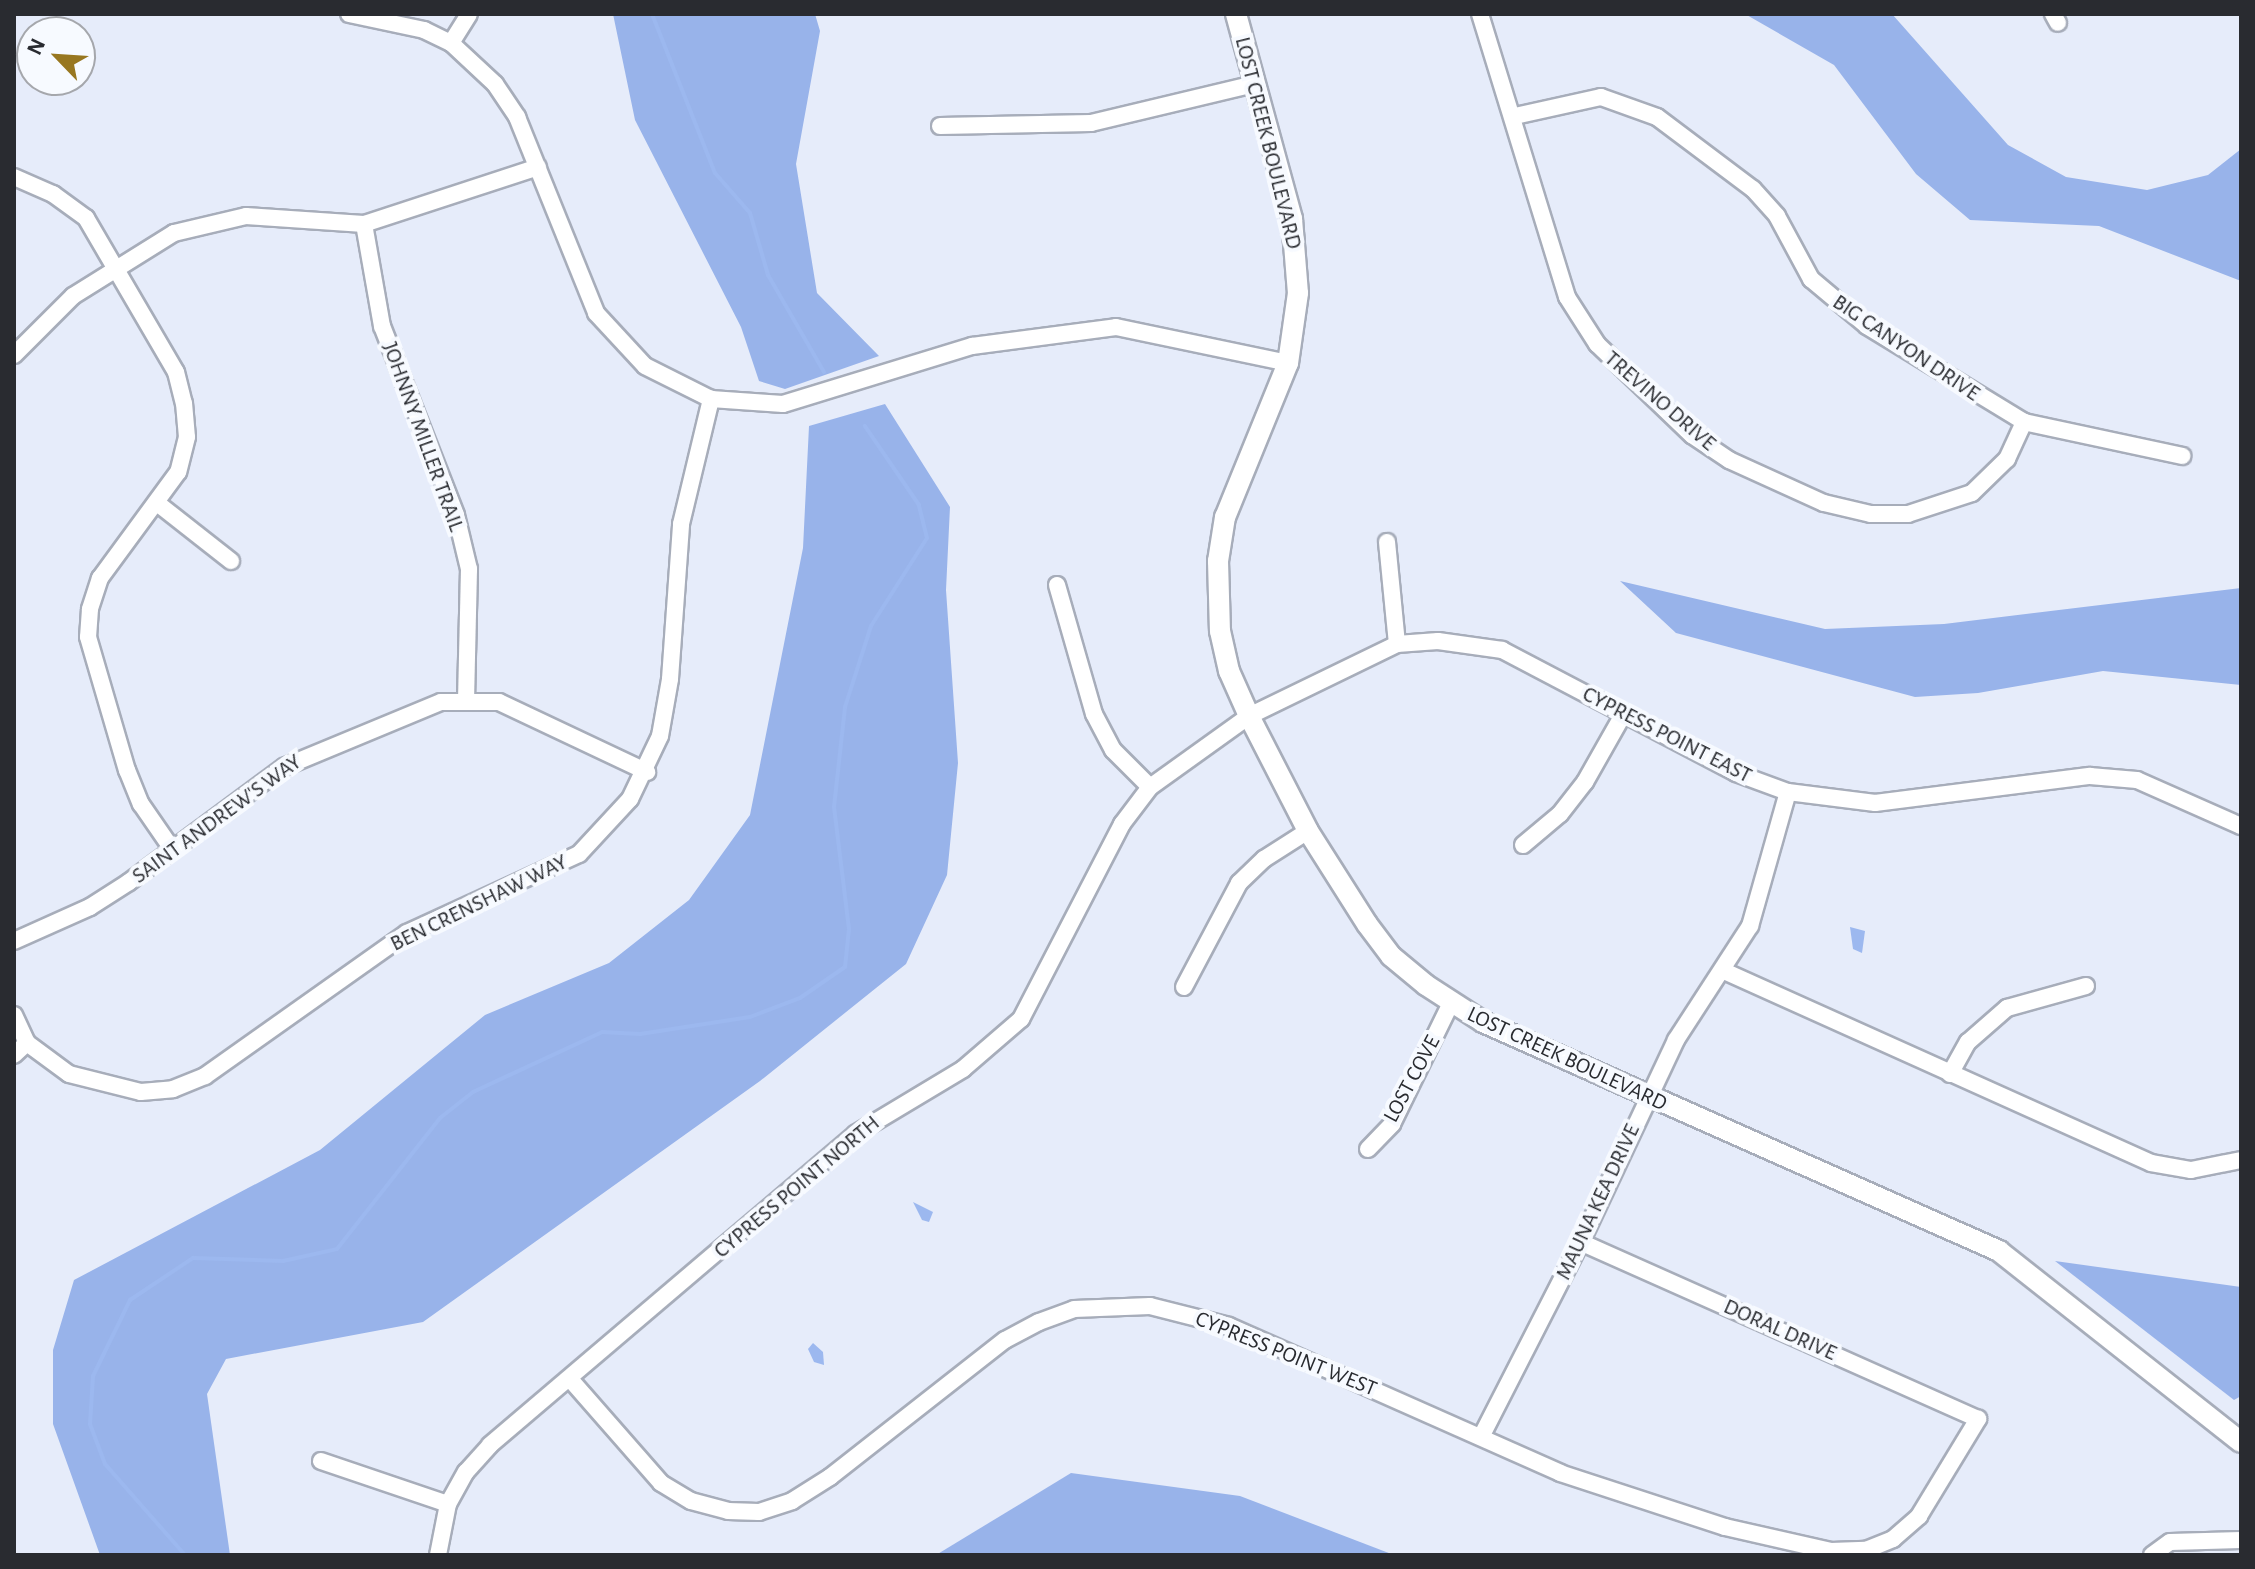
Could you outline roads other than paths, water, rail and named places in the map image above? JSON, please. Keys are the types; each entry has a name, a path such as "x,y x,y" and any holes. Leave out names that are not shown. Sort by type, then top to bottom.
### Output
{"street":[{"path":"349,14 382,18 451,43 495,84 517,117 596,313 645,366 711,399 783,404 972,346 1116,327 1288,363"},
{"path":"451,43 469,14"},
{"name":"LOST CREEK BOULEVARD","path":"1236,14 1297,258 1288,363 1225,517 1218,561 1220,631 1229,671 1308,831 1391,956 1450,1005 1647,1096 1999,1251 2241,1442"},
{"name":"TREVINO DRIVE","path":"1480,14 1515,116 1567,297 1579,320 1630,381 1729,460 1824,503 1871,514 1908,514 1972,493 2007,459 2024,422"},
{"path":"940,126 1091,123 1255,84"},
{"name":"BIG CANYON DRIVE","path":"1515,116 1601,97 1657,117 1753,189 1777,216 1811,279 1832,301 2024,422 2182,456"},
{"path":"14,355 73,296 174,233 210,221 246,216 364,224 538,167"},
{"path":"14,177 70,203 86,218 118,267 176,372 184,403 187,437 181,460 157,503 100,578 88,637 127,770 141,804 172,849"},
{"name":"JOHNNY MILLER TRAIL","path":"364,224 382,326 456,515 469,569 466,698"},
{"name":"BEN CRENSHAW WAY","path":"14,1015 21,1049 69,1074 141,1092 173,1089 205,1076 407,933 579,854 620,811 647,772 660,736 670,679 681,524 711,399"},
{"path":"157,503 231,561"},
{"path":"1387,542 1397,644"},
{"path":"1057,585 1094,714 1113,750 1150,787"},
{"name":"CYPRESS POINT EAST","path":"1249,716 1397,644 1438,641 1502,650 1736,773 1788,792 1875,803 2090,776 2137,780 2241,826"},
{"name":"SAINT ANDREW'S WAY","path":"14,941 90,907 311,752 441,702 466,698 499,702 647,772"},
{"path":"1523,845 1560,814 1585,782 1624,713"},
{"name":"CYPRESS POINT NORTH","path":"438,1555 448,1504 466,1472 490,1445 855,1134 996,1045 1037,996 1103,857 1150,787 1249,716"},
{"name":"MAUNA KEA DRIVE","path":"1481,1437 1581,1242 1647,1096 1676,1040 1724,971 1750,926 1788,792"},
{"path":"1184,987 1239,883 1264,859 1308,831"},
{"path":"1724,971 2151,1163 2191,1170 2241,1160"},
{"path":"1950,1074 1977,1032 2007,1008 2086,986"},
{"name":"LOST COVE","path":"1368,1149 1392,1124 1450,1005"},
{"name":"DORAL DRIVE","path":"1581,1242 1978,1419"},
{"name":"CYPRESS POINT WEST","path":"570,1379 661,1483 691,1501 728,1511 759,1512 792,1501 1005,1340 1074,1309 1112,1304 1150,1306 1229,1326 1560,1473 1661,1509 1831,1551 1866,1550 1893,1539 1919,1516 1978,1419"},
{"path":"321,1461 448,1504"},
{"path":"2152,1555 2170,1542 2241,1540"}],"waterway":[{"path":"652,14 715,173 750,213 768,275 824,372"},
{"path":"185,1555 105,1464 90,1424 93,1376 130,1300 193,1258 283,1261 337,1249 440,1118 473,1092 602,1032 640,1034 750,1017 800,998 845,967 849,929 834,807 845,707 871,626 927,538 919,505 865,426"}]}
